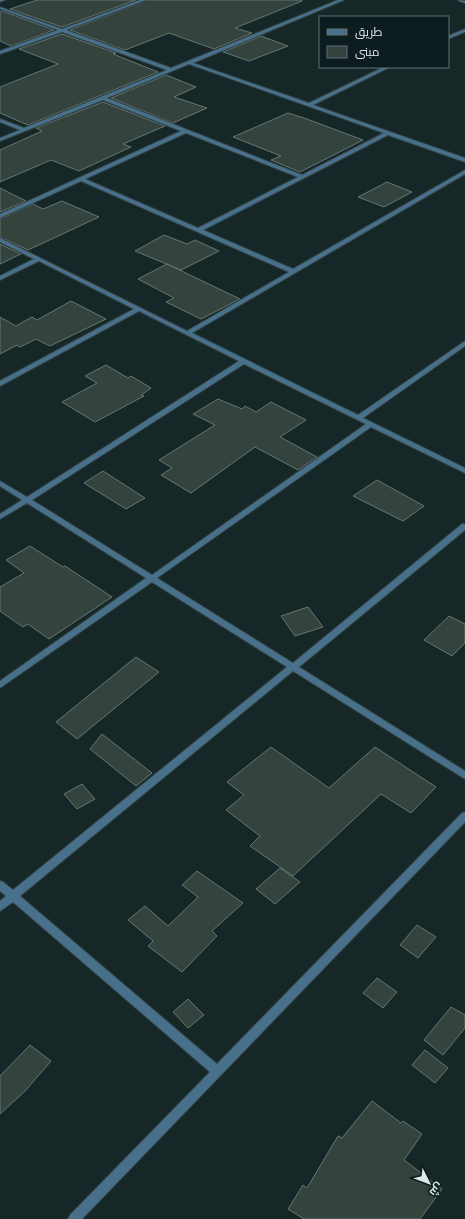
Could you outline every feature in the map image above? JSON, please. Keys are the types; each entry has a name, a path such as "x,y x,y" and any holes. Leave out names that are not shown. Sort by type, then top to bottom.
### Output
{"street":[{"path":"0,53 144,0"},
{"path":"0,140 342,0"},
{"path":"460,0 465,2"},
{"path":"0,8 172,70"},
{"path":"449,38 465,30"},
{"path":"189,62 465,160"},
{"path":"309,105 386,68"},
{"path":"103,98 302,177"},
{"path":"0,120 24,130"},
{"path":"0,216 185,131"},
{"path":"199,230 388,133"},
{"path":"188,333 465,172"},
{"path":"81,179 294,272"},
{"path":"0,240 465,471"},
{"path":"0,278 39,259"},
{"path":"0,384 139,309"},
{"path":"359,418 465,343"},
{"path":"0,517 244,361"},
{"path":"0,684 371,424"},
{"path":"0,483 465,775"},
{"path":"0,907 465,526"},
{"path":"74,1219 463,821"},
{"path":"0,885 217,1071"}],"building":[{"path":"37,0 136,0 62,27 10,9"},
{"path":"147,0 302,1 235,28 252,33 214,49 169,33 125,50 70,30"},
{"path":"2,11 54,30 11,46 0,41 0,12"},
{"path":"62,34 116,53 113,54 158,72 28,125 0,113 0,87 58,64 19,49"},
{"path":"261,36 288,46 249,61 223,52"},
{"path":"166,75 196,87 174,97 207,108 173,123 111,98"},
{"path":"103,102 165,126 123,144 131,147 79,171 51,160 0,182 0,150 42,131 36,128"},
{"path":"288,113 363,140 300,172 271,160 281,156 233,137"},
{"path":"387,182 412,192 384,207 358,197"},
{"path":"0,188 26,201 0,212"},
{"path":"62,201 99,217 28,250 0,237 0,219 33,204 43,209"},
{"path":"164,235 187,244 195,240 219,251 181,270 135,251"},
{"path":"0,244 21,254 0,264"},
{"path":"167,264 240,299 201,319 166,302 174,298 138,279"},
{"path":"71,301 106,319 50,346 36,339 20,347 17,345 0,354 0,317 16,326 32,317 37,320"},
{"path":"106,365 128,378 131,376 151,388 141,395 144,396 95,422 62,402 97,383 85,376"},
{"path":"218,399 242,409 245,406 256,412 271,402 306,420 280,437 317,457 298,470 255,447 191,493 161,475 172,468 159,460 215,425 193,414"},
{"path":"103,471 145,498 126,509 84,483"},
{"path":"377,480 424,506 403,521 353,496"},
{"path":"30,546 63,567 65,566 112,597 49,639 28,624 23,627 0,611 0,587 24,573 6,560"},
{"path":"308,607 323,627 295,636 281,616"},
{"path":"449,616 465,624 465,643 452,656 424,640"},
{"path":"136,657 159,672 77,739 56,722"},
{"path":"102,734 152,773 136,786 90,749"},
{"path":"271,747 329,788 375,747 436,787 411,813 381,794 293,876 250,846 260,836 226,810 244,795 227,782"},
{"path":"82,784 95,799 77,809 64,794"},
{"path":"280,868 300,882 275,904 256,889"},
{"path":"197,871 243,903 212,931 217,936 182,972 148,946 153,941 128,920 145,906 168,926 198,897 182,885"},
{"path":"417,925 436,937 418,958 400,945"},
{"path":"377,978 397,992 383,1008 363,993"},
{"path":"188,999 204,1015 188,1028 173,1012"},
{"path":"451,1007 465,1015 465,1028 443,1055 424,1040"},
{"path":"30,1045 51,1061 25,1091 0,1114 0,1076"},
{"path":"425,1050 448,1068 435,1083 412,1065"},
{"path":"372,1101 401,1123 403,1121 422,1134 404,1160 442,1189 420,1219 304,1219 288,1209 303,1185 307,1188 338,1136 342,1138"}]}
